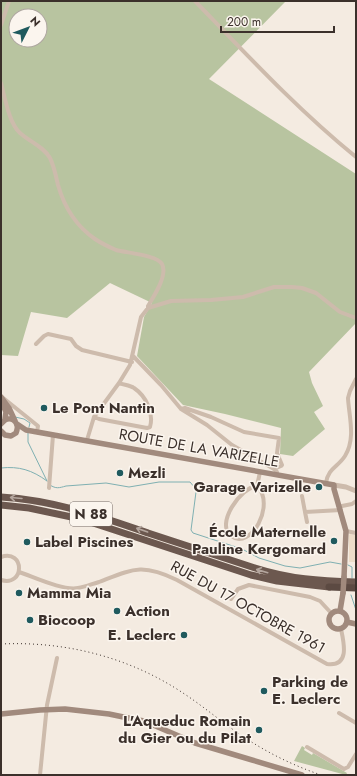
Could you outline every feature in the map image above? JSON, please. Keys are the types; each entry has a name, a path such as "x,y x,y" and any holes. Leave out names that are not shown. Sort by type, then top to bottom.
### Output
{"highway":[{"name":"N 88","path":"1,497 40,501 69,507 280,575 307,580 356,582"},
{"name":"N 88","path":"1,505 29,508 81,519 251,575 283,582 329,587 356,588"}],"main road":[{"path":"1,396 10,408 15,419 18,427 16,432"},
{"path":"1,401 6,408 4,420 10,418 15,419 32,431"},
{"path":"1,431 8,436 13,435 16,432 32,431"},
{"name":"ROUTE DE LA VARIZELLE","path":"32,431 334,485"},
{"path":"334,485 346,531 343,593 340,611"},
{"path":"340,611 346,616 347,622 341,629 335,628 330,624 329,619 332,614 340,611"},
{"path":"347,622 356,624"},
{"path":"1,714 47,709 83,711 138,720 195,743 302,775"}],"street":[{"path":"1,25 9,1"},
{"path":"195,1 310,117 356,157"},
{"path":"1,83 14,127 50,157 63,200 68,211 75,220 90,236 105,245 118,250 154,258 161,262 164,269 162,279 148,308 141,317 132,362 119,383 94,417 87,440"},
{"path":"148,308 171,301 212,300 243,297 271,288 292,287 302,288 316,293 340,312 356,318"},
{"path":"36,344 44,336 52,334 71,339 76,346 82,350 132,362"},
{"path":"133,356 181,409 207,425 232,445 274,468 277,475"},
{"path":"326,483 329,472 344,457 351,440 348,398 356,380"},
{"path":"119,383 134,388 147,403 150,410 150,427"},
{"path":"1,396 38,426 32,431"},
{"path":"181,409 185,408 211,417 244,432 279,438 277,453 282,465 274,468"},
{"path":"94,417 156,429"},
{"path":"49,487 53,434"},
{"path":"257,486 243,493 230,510 226,529 234,538 242,538 250,534 256,528 262,517 264,507 263,500 260,489 257,486 260,472"},
{"name":"ROUTE DE LA VARIZELLE","path":"334,485 346,487 356,491"},
{"path":"302,496 307,522"},
{"path":"305,512 341,508 356,501"},
{"path":"346,531 356,533"},
{"path":"1,557 6,556 14,558 19,564 19,572 14,579 10,581 1,580"},
{"name":"RUE DU 17 OCTOBRE 1961","path":"19,572 63,587 78,588 129,570 159,572 177,580 331,665 338,662 344,655 341,629"},
{"path":"231,599 236,592 244,586 260,586 310,597 320,601 332,614"},
{"path":"40,775 47,709 57,658"},
{"path":"339,713 356,723"},
{"path":"307,748 344,769 348,767 356,754"}],"green space":[{"path":"1,1 286,1 209,79 356,174 356,323 309,372 312,383 323,406 314,412 325,429 293,456 280,454 281,428 183,405 137,356 144,317 152,303 110,283 67,318 31,312 18,356 1,355"},
{"path":"302,746 305,748 304,750 312,755 313,753 347,773 346,775 294,761"}],"shaded area":[{"path":"350,534 356,535 356,562 349,562"}],"waterway":[{"path":"15,417 24,419 30,423 29,427"},
{"path":"28,432 28,442 47,481"},
{"path":"1,468 20,468 36,474 47,481"},
{"path":"50,485 58,488 106,483 129,487 159,482 190,482 195,488 196,492 191,530 193,533 242,549 259,558 285,566 300,568 330,562 341,564"},
{"path":"348,565 352,567 352,578"},
{"path":"351,595 356,610"}],"railway":[{"path":"1,644 49,645 72,649 96,654 141,670 162,680 183,693 258,746 284,760 321,775"}],"place":[{"name":"Le Pont Nantin","path":"44,408"},
{"name":"Mezli","path":"120,473"},
{"name":"Garage Varizelle","path":"319,487"},
{"name":"École Maternelle Pauline Kergomard","path":"334,541"},
{"name":"Label Piscines","path":"27,542"},
{"name":"Mamma Mia","path":"19,593"},
{"name":"Action","path":"117,611"},
{"name":"Biocoop","path":"30,620"},
{"name":"E. Leclerc","path":"184,635"},
{"name":"Parking de E. Leclerc","path":"264,691"},
{"name":"L'Aqueduc Romain du Gier ou du Pilat","path":"259,730"}]}
